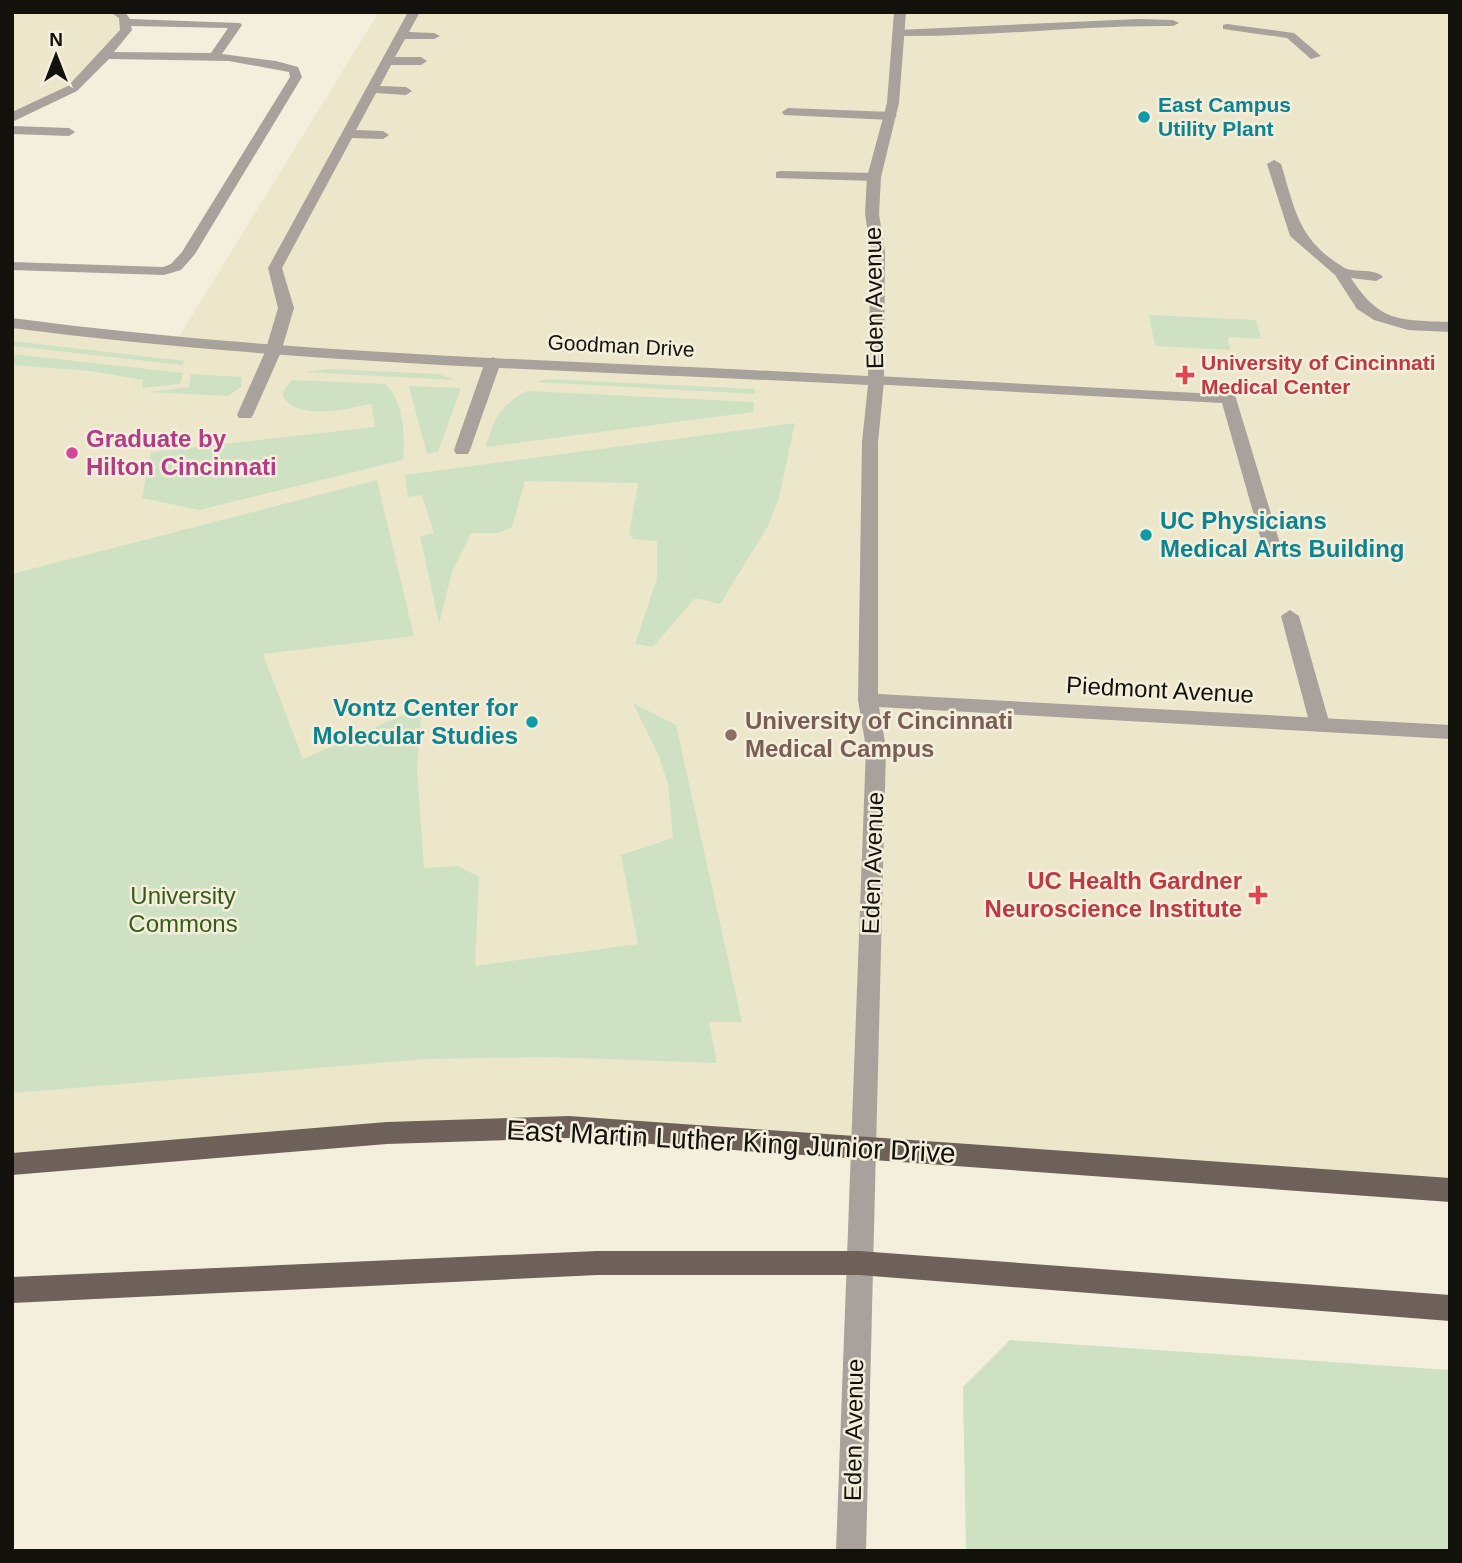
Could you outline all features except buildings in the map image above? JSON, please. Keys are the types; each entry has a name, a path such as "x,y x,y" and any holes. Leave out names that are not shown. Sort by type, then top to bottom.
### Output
{"main road":[{"name":"East Martin Luther King Junior Drive","path":"12,1164 258,1142 475,1128 569,1127 1450,1190"},
{"path":"12,1290 597,1263 859,1263 1450,1308"}],"street":[{"path":"245,415 273,352 286,308 275,268 414,12"},
{"name":"Eden Avenue","path":"851,1551 876,748 868,700 870,442 876,381 875,305 878,251 872,214 874,177 891,116 900,12"},
{"path":"12,118 23,110 63,95 82,82 126,30 120,17 236,25 213,59"},
{"path":"898,33 947,34 1122,21 1173,23"},
{"path":"1227,27 1290,35 1315,56"},
{"path":"402,35 434,36"},
{"path":"12,266 141,273 176,267 188,254 296,77 294,69 282,64 105,55"},
{"path":"388,61 421,61"},
{"path":"372,89 406,90"},
{"path":"788,112 891,116"},
{"path":"12,130 69,132"},
{"path":"348,134 383,135"},
{"path":"1274,164 1297,236 1340,272 1362,306 1379,317 1408,325 1450,327"},
{"path":"781,175 874,177"},
{"path":"1340,272 1376,277"},
{"name":"Goodman Drive","path":"12,323 116,338 273,352 1229,398 1272,547"},
{"path":"462,450 493,362"},
{"path":"1290,616 1320,725"},
{"name":"Piedmont Avenue","path":"868,700 1450,732"}],"shaded area":[{"path":"12,12 115,12 124,16 126,30 82,82 12,118"},
{"name":"University of Cincinnati Medical Campus","path":"379,12 1450,12 1450,1190 569,1127 12,1164 12,323 175,343"}],"green space":[{"path":"1149,315 1256,320 1261,339 1228,337 1230,350 1155,346"},
{"path":"12,341 185,361 182,365 12,346"},
{"path":"12,354 183,373 180,384 142,388 143,380 91,371 12,365"},
{"path":"328,369 439,374 454,380 304,372"},
{"path":"191,374 242,377 241,387 228,396 148,392 189,387"},
{"path":"547,379 755,389 755,394 535,382"},
{"path":"292,380 385,384 391,390 399,408 404,441 403,460 199,510 142,498 151,452 375,427 371,404 312,411 291,404 283,397 283,391"},
{"path":"409,386 461,388 438,452 427,454"},
{"path":"527,391 754,402 753,412 486,447 499,413"},
{"path":"795,423 779,498 767,528 720,604 695,598 653,647 635,644 657,578 657,541 634,539 629,535 638,483 525,481 512,527 498,533 471,533 452,572 439,624 420,536 434,533 422,495 408,497 405,475"},
{"name":"University Commons","path":"377,480 414,636 263,654 303,759 408,713 421,718 417,769 424,868 458,866 479,877 475,966 638,944 621,855 673,838 668,784 658,754 633,703 676,725 742,1022 709,1022 717,1063 547,1057 428,1059 12,1093 12,574"},
{"path":"1010,1340 1450,1370 1450,1551 966,1551 963,1387"}],"place":[{"name":"East Campus Utility Plant","path":"1144,117"},
{"name":"University of Cincinnati Medical Center","path":"1185,375"},
{"name":"Graduate by Hilton Cincinnati","path":"72,453"},
{"name":"UC Physicians Medical Arts Building","path":"1146,535"},
{"name":"Vontz Center for Molecular Studies","path":"532,722"},
{"name":"University of Cincinnati Medical Campus","path":"731,735"},
{"name":"UC Health Gardner Neuroscience Institute","path":"1258,895"}]}
